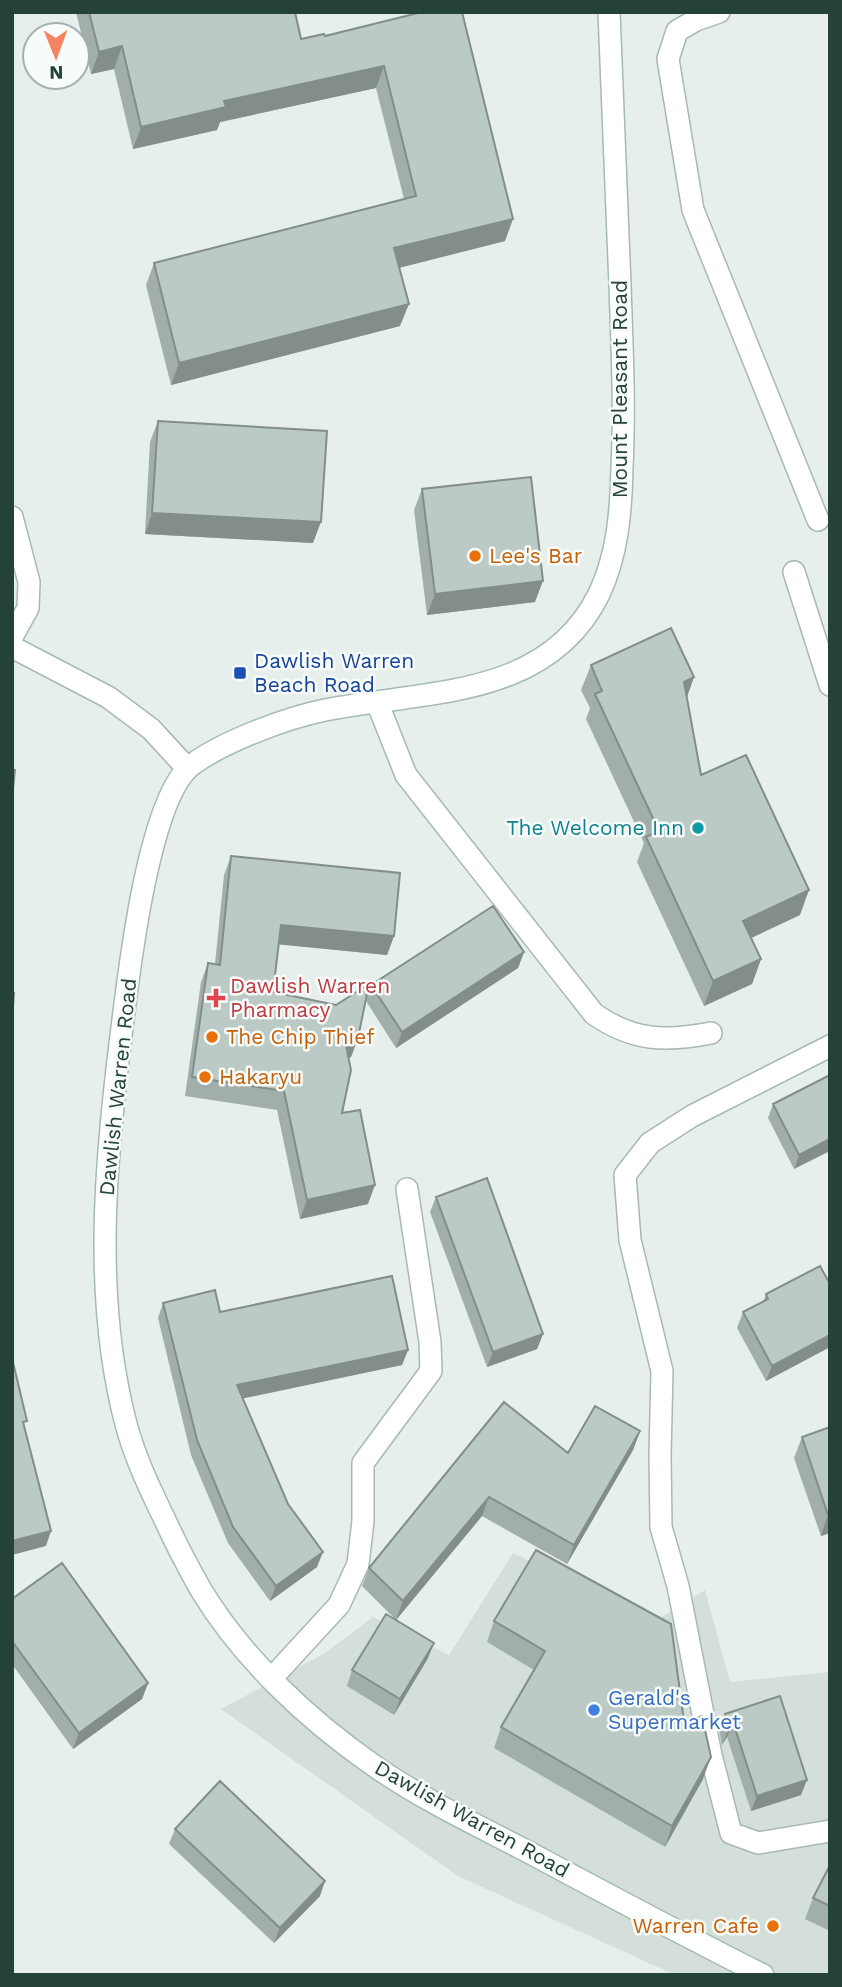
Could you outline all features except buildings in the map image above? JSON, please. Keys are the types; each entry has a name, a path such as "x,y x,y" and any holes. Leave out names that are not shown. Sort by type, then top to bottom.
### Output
{"street":[{"name":"Mount Pleasant Road","path":"186,767 236,741 322,710 447,691 501,678 545,659 579,628 601,590 620,526 624,410 609,12"},
{"path":"719,12 696,20 677,31 668,59 693,210 818,520"},
{"path":"12,517 29,582 28,608 12,637"},
{"path":"794,572 830,685"},
{"path":"12,647 108,697 151,729 186,767"},
{"path":"377,702 406,775 594,1014 614,1027 652,1039 684,1038 711,1033"},
{"name":"Dawlish Warren Road","path":"186,767 162,813 150,850 126,995 111,1112 106,1209 107,1304 126,1424 145,1480 203,1592 236,1639 271,1679 319,1722 372,1764 430,1800 763,1975"},
{"path":"830,1046 692,1115 650,1143 625,1175 630,1240 662,1371 661,1527 678,1586 711,1755 731,1833 758,1843 830,1831"},
{"path":"271,1679 339,1605 358,1564 363,1521 363,1463 431,1371 430,1342 407,1189"}],"shaded area":[{"path":"513,1553 655,1621 705,1590 730,1682 830,1672 830,1975 675,1975 458,1876 221,1709 325,1653 373,1617 449,1655"}],"place":[{"name":"Lee's Bar","path":"475,556"},
{"name":"Dawlish Warren Beach Road","path":"240,673"},
{"name":"The Welcome Inn","path":"698,828"},
{"name":"Dawlish Warren Pharmacy","path":"216,998"},
{"name":"The Chip Thief","path":"212,1037"},
{"name":"Hakaryu","path":"205,1077"},
{"name":"Gerald's Supermarket","path":"594,1710"},
{"name":"Warren Cafe","path":"773,1926"}]}
